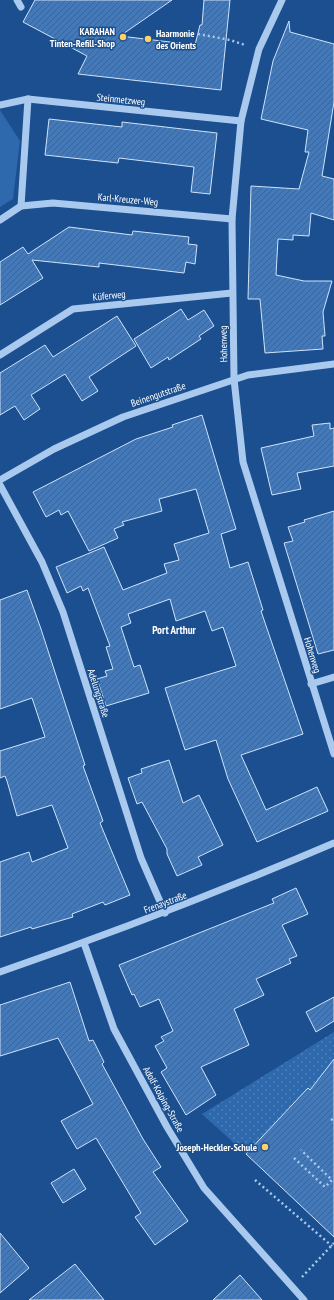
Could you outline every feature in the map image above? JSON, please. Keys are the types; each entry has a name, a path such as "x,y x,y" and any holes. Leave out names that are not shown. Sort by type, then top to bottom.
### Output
{"street":[{"path":"17,0 21,7"},
{"name":"Hohenweg","path":"282,0 259,49 241,121 232,219 234,379 243,462 334,754"},
{"path":"22,206 28,100"},
{"name":"Steinmetzweg","path":"0,105 28,100 241,121"},
{"name":"Karl-Kreuzer-Weg","path":"0,220 22,206 53,203 232,219"},
{"name":"Küferweg","path":"0,355 73,309 232,293"},
{"name":"Beinengutstraße","path":"0,480 54,449 123,417 248,375 334,364"},
{"name":"Adelungstraße","path":"0,485 42,562 63,612 140,858 165,913"},
{"name":"Hohenweg","path":"311,684 334,677"},
{"name":"Frenaystraße","path":"0,972 165,913 244,882 334,843"},
{"name":"Adolf-Kolping-Straße","path":"84,943 114,1029 167,1127 204,1188 304,1300"}],"path":[{"path":"198,34 230,40"},
{"path":"294,1158 325,1187 332,1180 301,1150"},
{"path":"255,1180 333,1245 293,1288"}],"shaded area":[{"path":"0,110 20,141 13,199 0,207"},
{"path":"334,1032 334,1065 326,1069 327,1072 310,1090 308,1088 250,1154 247,1152 246,1154 202,1114"}],"building":[{"path":"35,0 172,0 120,36 195,45 200,25 202,25 204,0 230,0 221,90 78,74 87,56 23,22"},
{"path":"289,21 290,32 334,44 334,102 322,176 334,179 334,220 311,213 309,236 293,235 293,240 278,239 276,275 304,281 332,281 323,312 325,336 322,336 323,349 265,353 260,299 248,299 251,186 299,189 309,152 305,152 308,130 261,119 273,61"},
{"path":"49,119 122,127 122,122 217,133 210,194 191,192 194,167 119,158 118,163 45,155"},
{"path":"69,227 132,235 133,231 189,237 188,244 197,245 195,264 186,262 184,273 99,263 99,267 32,260 43,278 0,305 0,262 23,247 28,254"},
{"path":"181,309 188,320 204,310 214,326 199,336 201,339 169,360 168,357 151,368 134,339"},
{"path":"117,316 136,346 89,377 98,391 82,401 65,374 31,395 40,409 24,420 15,406 0,415 0,373 45,345 53,357"},
{"path":"202,415 236,529 221,534 230,568 248,562 263,610 261,611 303,734 241,755 266,810 317,787 328,811 257,842 228,779 216,740 185,750 165,688 236,666 223,627 212,631 205,611 176,621 170,599 128,614 131,623 121,627 134,667 140,665 149,693 106,706 97,679 107,676 105,671 113,669 106,647 110,646 88,588 83,591 81,586 67,593 56,567 104,547 123,590 167,573 164,564 179,560 174,544 209,533 196,489 159,499 162,511 122,522 124,525 114,529 118,538 89,551 68,511 61,515 59,510 46,517 33,492 136,439 173,427 172,425"},
{"path":"330,423 330,429 334,428 334,466 297,473 301,489 272,495 261,448 314,436 312,425"},
{"path":"334,511 334,650 318,654 284,543 293,541 288,527 305,522 304,520"},
{"path":"27,590 85,765 83,766 103,821 100,823 130,895 105,905 103,902 72,914 73,917 32,929 31,927 0,937 0,862 29,852 32,862 68,848 52,805 17,816 5,776 0,778 0,751 45,737 32,698 0,709 0,600"},
{"path":"169,760 183,803 199,795 223,845 198,857 202,865 177,876 167,854 167,849 142,802 137,804 128,778 142,773 141,769"},
{"path":"296,888 308,914 282,925 297,956 289,959 291,963 256,979 264,995 234,1009 249,1045 201,1067 216,1095 186,1115 161,1072 167,1068 155,1046 164,1041 161,1037 173,1031 159,999 140,1007 134,994 132,995 119,965 274,903 272,899"},
{"path":"70,982 89,1041 93,1040 104,1062 102,1064 143,1139 161,1167 153,1172 188,1221 155,1245 135,1217 141,1213 96,1138 77,1149 61,1121 93,1104 58,1038 0,1056 0,1005"},
{"path":"334,997 334,1021 316,1032 306,1012"},
{"path":"334,1059 334,1237 246,1154 308,1088 310,1090"},
{"path":"74,1169 86,1189 63,1203 51,1183"},
{"path":"0,1233 29,1268 0,1293"},
{"path":"75,1264 104,1300 29,1300"},
{"path":"240,1275 262,1300 213,1300"}],"place":[{"name":"KARAHAN Tinten-Refill-Shop","path":"123,37"},
{"name":"Haarmonie des Orients","path":"148,39"},
{"name":"Joseph-Heckler-Schule","path":"265,1147"}],"district":[{"name":"Port Arthur","path":"174,630"}]}
